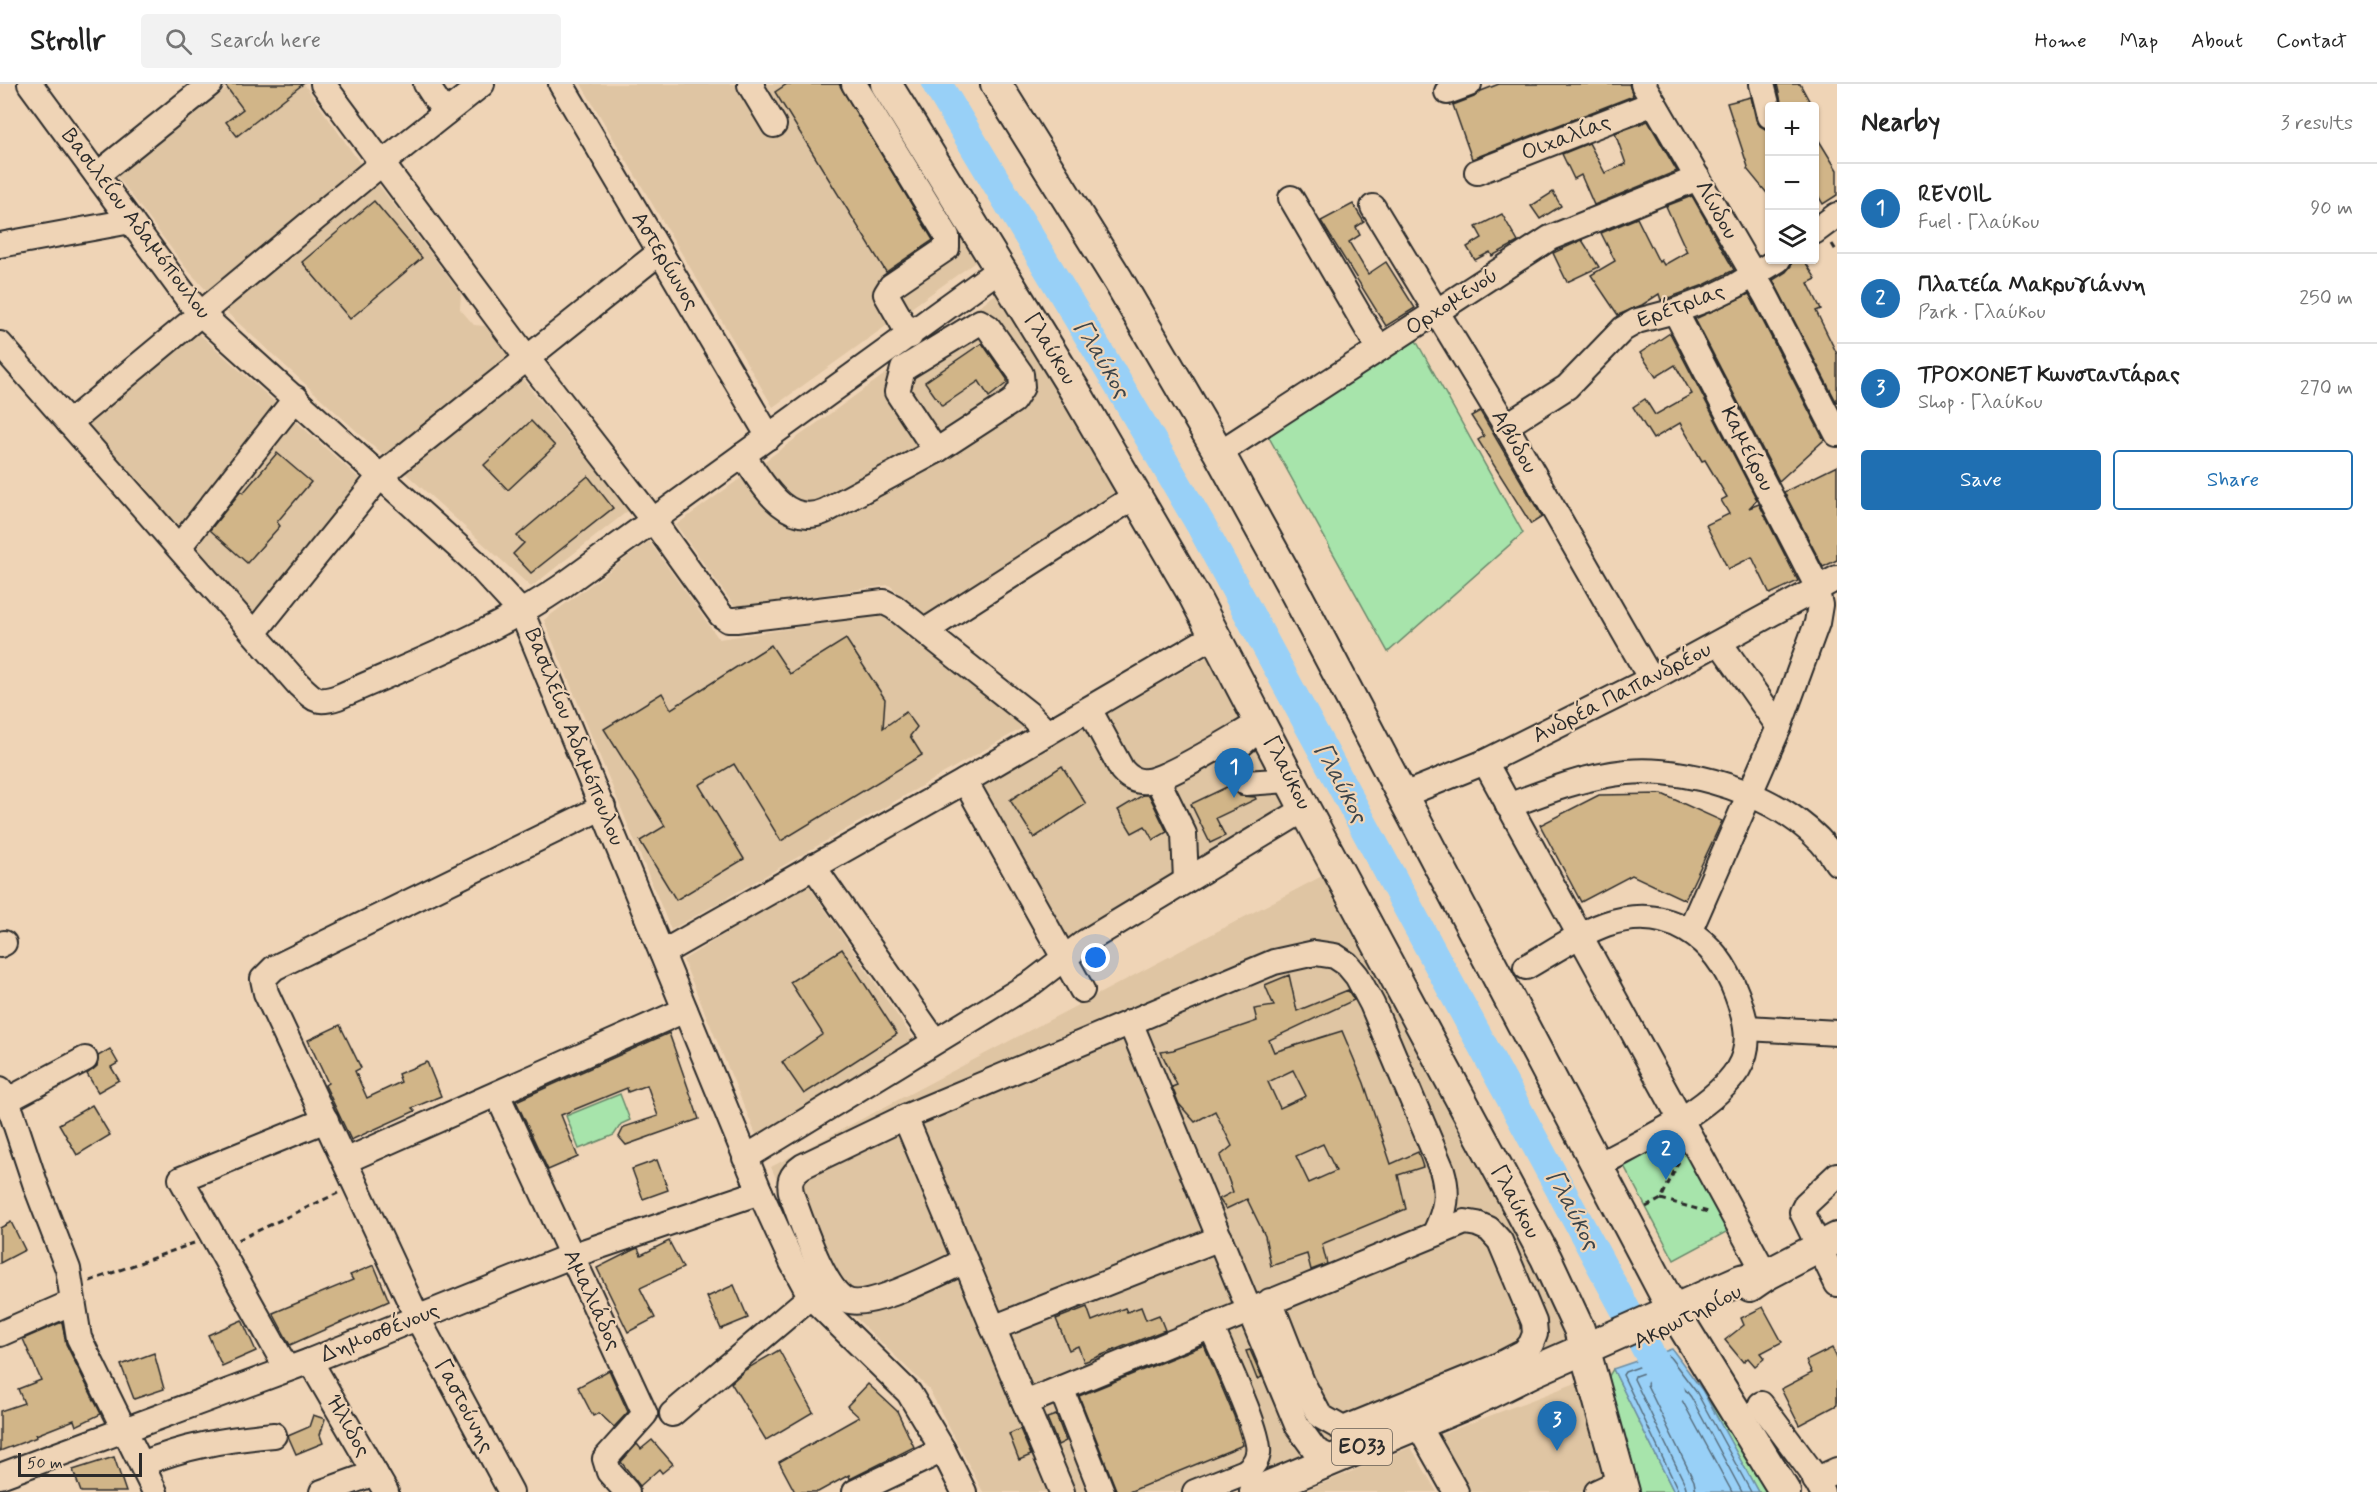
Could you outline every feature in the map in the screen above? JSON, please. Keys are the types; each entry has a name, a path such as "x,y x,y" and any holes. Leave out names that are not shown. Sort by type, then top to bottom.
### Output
{"main road":[{"name":"Γλαύκου","path":"886,84 1001,268 1137,495 1215,635 1289,780 1546,1258 1572,1313 1597,1352 1614,1488"},
{"path":"996,84 1118,280 1275,553 1597,1166 1670,1320 1785,1492"},
{"name":"Ακρωτηρίου","path":"1597,1352 1670,1320 1725,1302 1766,1275 1828,1243"},
{"name":"ΕΟ33","path":"1256,1492 1469,1403 1532,1372 1597,1352"}],"street":[{"name":"Βασιλείου Αδαμόπουλου","path":"30,84 201,314 474,561 522,613 745,1158 792,1262 811,1296 909,1393 943,1450 964,1492"},
{"path":"97,175 210,84"},
{"path":"323,84 527,358 652,519 719,612 728,620 736,620 882,602 894,607 1030,715 1047,733"},
{"path":"426,84 445,113"},
{"path":"69,423 381,164 482,84"},
{"name":"Αστερίωνος","path":"561,84 769,437"},
{"path":"752,84 750,86 774,125"},
{"path":"854,84 947,236 946,248 891,286 886,294 910,336"},
{"path":"1447,92 1469,84"},
{"path":"1762,84 1766,102"},
{"name":"Οιχαλίας","path":"1477,172 1649,94"},
{"name":"Λίνδου","path":"1649,94 1754,275 1837,434"},
{"name":"Ορχομενού","path":"1219,453 1550,238 1698,178"},
{"path":"1291,198 1379,349"},
{"name":"Αβύδου","path":"1373,207 1506,426 1651,679"},
{"path":"0,245 131,221"},
{"path":"254,633 381,475 660,252"},
{"name":"Ερέτριας","path":"1506,426 1567,387 1623,329 1637,321 1675,311 1710,298 1772,264"},
{"path":"0,344 299,685 321,702 338,697 522,613 910,336 1001,268"},
{"path":"958,300 974,324"},
{"name":"Καμείρου","path":"1675,311 1827,583"},
{"path":"743,455 778,502 795,512 811,515 825,511 936,451 1012,401 1022,387 1022,374 988,327 980,322 903,369 898,379 897,392 936,451"},
{"path":"178,547 296,398"},
{"path":"925,632 1137,495"},
{"path":"1689,930 1779,727 1820,614 1827,583"},
{"name":"Ανδρέα Παπανδρέου","path":"1401,796 1485,762 1651,679 1827,583"},
{"path":"662,952 965,781 1215,635"},
{"path":"1720,643 1779,727"},
{"path":"1089,709 1118,764 1128,776 1141,781 1157,779 1262,724"},
{"path":"1262,724 1231,753 1246,783 1289,780"},
{"path":"1485,762 1766,1275"},
{"path":"1508,806 1600,776 1644,772 1681,775 1750,795 1782,811 1820,840 1837,863"},
{"path":"1157,779 1184,834 1186,880"},
{"path":"965,781 1082,990"},
{"name":"Γαστούνης","path":"511,1492 418,1319 266,993 263,979 274,968 603,807"},
{"path":"745,1158 1033,982 1085,942 1305,809"},
{"path":"813,866 935,1041"},
{"path":"1526,967 1580,937 1613,922 1638,919 1665,921 1689,930 1713,950 1737,995 1747,1028 1746,1048 1737,1070 1719,1091 1682,1118 1597,1166"},
{"path":"965,1261 877,1300 850,1302 844,1299 826,1280 792,1196 789,1183 791,1176 803,1167 904,1118 1290,956 1315,952 1335,956 1347,964 1357,976 1372,1004 1442,1170 1447,1187 1444,1214 1435,1233"},
{"path":"345,1161 685,1010"},
{"path":"1025,1403 1260,1305 1435,1233 1465,1222 1489,1229 1500,1241 1534,1322 1535,1334 1531,1344 1524,1352 1493,1368 1343,1429 1320,1416 1260,1305 1220,1238 1130,1022"},
{"path":"1747,1028 1837,1033"},
{"path":"85,1059 3,1095 34,1183 63,1252 79,1338 155,1492"},
{"name":"Αμαλιάδος","path":"497,1094 645,1414 605,1459 609,1472 627,1492"},
{"path":"904,1118 1062,1492"},
{"name":"Ήλιδος","path":"326,1120 181,1179 216,1242 380,1483"},
{"path":"1837,1175 1803,1209 1803,1216 1828,1243 1837,1284"},
{"name":"Δημοσθένους","path":"0,1476 418,1319 571,1256 760,1192"},
{"path":"993,1328 1220,1238"},
{"path":"0,1334 72,1295"},
{"path":"672,1414 811,1296"},
{"path":"1256,1492 1293,1462 1297,1450 1297,1425 1260,1305"},
{"path":"1195,1492 1245,1472 1251,1467 1258,1452 1254,1430 1211,1326"},
{"path":"1061,1388 1102,1492"},
{"path":"1761,1404 1819,1486 1837,1470"},
{"path":"1417,1423 1456,1492"},
{"path":"1297,1425 1315,1450 1333,1459"},
{"path":"142,1464 192,1446 274,1435"},
{"path":"855,1492 943,1450"},
{"path":"322,1492 380,1483"}],"path":[{"path":"1646,1207 1661,1199 1685,1149"},
{"path":"72,1295 216,1242 356,1185"},
{"path":"1661,1199 1711,1213"}],"shaded area":[{"path":"233,84 304,84 362,166 208,292 186,268 117,176"},
{"path":"581,84 869,84 978,260 773,407"},
{"path":"375,180 461,294 460,309 474,325 485,326 509,357 387,459 221,307"},
{"path":"997,293 1120,497 932,620 889,585 735,607 676,525"},
{"path":"194,329 362,481 253,614 80,425"},
{"path":"519,375 629,510 531,587 402,470"},
{"path":"649,541 719,639 881,615 1024,727 671,930 544,620"},
{"path":"1209,656 1286,806 1069,941 981,786"},
{"path":"1322,876 1543,1289 1566,1337 1563,1344 1219,1492 983,1492 929,1389 823,1286 771,1167"},
{"path":"807,883 914,1040 757,1137 683,960"},
{"path":"1581,1381 1613,1492 1469,1492 1437,1436"},
{"path":"1411,1447 1437,1492 1302,1492"}],"green space":[{"path":"1414,337 1523,533 1388,652 1266,432"},
{"path":"620,1094 630,1120 621,1124 614,1135 579,1149 566,1116"},
{"path":"1676,1133 1728,1231 1674,1260 1622,1162"},
{"path":"1613,1369 1674,1492 1636,1492 1609,1385 1609,1376"},
{"path":"1702,1390 1770,1492 1758,1492"}],"water":[{"path":"1672,1349 1702,1390 1758,1492 1674,1492 1613,1369"}],"building":[{"path":"224,84 303,84 237,136 226,122 243,109"},
{"path":"787,84 839,84 933,240 886,272 775,92"},
{"path":"1499,84 1629,84 1633,96 1472,159 1453,105"},
{"path":"1777,84 1800,84 1810,102 1781,102"},
{"path":"1751,97 1756,120 1765,129 1765,191 1747,169 1727,103"},
{"path":"1648,121 1677,171 1594,205 1581,175 1574,179 1562,154 1589,143 1605,173 1626,164 1615,133"},
{"path":"1819,141 1837,170 1837,195 1823,204 1819,197"},
{"path":"1553,192 1561,206 1540,219 1531,206"},
{"path":"1692,196 1734,270 1704,285 1671,297 1661,300 1659,294 1642,305 1618,315 1591,275 1615,261 1601,233 1637,218 1659,262 1661,260 1664,265 1687,252 1666,206"},
{"path":"374,201 422,258 350,319 302,262"},
{"path":"1353,204 1364,222 1356,227 1360,235 1349,242 1368,274 1386,262 1415,308 1386,326 1321,221"},
{"path":"1502,214 1518,242 1492,256 1490,252 1475,260 1467,247 1482,238 1476,227"},
{"path":"1582,240 1599,267 1567,282 1553,253"},
{"path":"1791,264 1807,264 1816,279 1808,283 1821,309 1816,311 1837,354 1837,403 1773,280"},
{"path":"1749,294 1824,440 1779,481 1695,319"},
{"path":"1670,333 1757,500 1749,508 1759,504 1798,581 1770,594 1752,557 1728,569 1706,525 1729,514 1721,500 1727,497 1705,460 1702,461 1680,423 1653,439 1633,407 1645,399 1655,415 1692,394 1675,365 1656,377 1640,353"},
{"path":"982,343 1007,379 1007,383 989,397 979,381 942,406 925,382"},
{"path":"1480,411 1542,517 1531,524 1478,440 1484,436 1471,416"},
{"path":"531,421 555,446 508,490 484,465"},
{"path":"277,453 311,482 277,522 280,526 247,563 210,530 241,491 243,493"},
{"path":"1837,466 1837,560 1823,567 1784,492"},
{"path":"588,476 613,508 531,573 513,554 524,543 517,536"},
{"path":"846,639 885,699 883,728 906,712 917,727 910,736 922,755 781,841 734,764 699,785 744,859 676,900 640,841 665,826 604,729 662,693 671,709 771,645 790,674"},
{"path":"1062,766 1086,804 1034,838 1010,800"},
{"path":"1231,785 1240,796 1256,799 1216,818 1225,836 1210,843 1191,804"},
{"path":"1662,794 1722,821 1685,900 1632,875 1581,902 1540,825 1599,795"},
{"path":"1143,795 1149,795 1167,832 1153,840 1145,826 1132,833 1118,810"},
{"path":"842,949 897,1034 804,1094 782,1062 823,1034 790,982"},
{"path":"1289,975 1297,1011 1348,990 1354,1000 1269,1040 1274,1052 1342,1031 1364,1083 1391,1164 1418,1152 1423,1167 1398,1175 1406,1209 1322,1244 1327,1264 1311,1270 1307,1254 1271,1266 1265,1236 1247,1199 1226,1209 1219,1199 1233,1192 1220,1156 1232,1146 1215,1111 1195,1122 1179,1104 1172,1087 1177,1085 1161,1052 1257,1021 1254,1009 1274,1006 1265,985","holes":["1293,1070 1306,1096 1280,1108 1268,1082","1323,1144 1336,1171 1309,1183 1296,1156"]},
{"path":"340,1025 361,1068 355,1071 367,1098 401,1082 398,1074 427,1062 441,1096 412,1108 415,1111 351,1140 325,1085 328,1083 308,1040"},
{"path":"669,1033 699,1119 626,1145 619,1137 624,1127 658,1116 647,1085 628,1092 627,1088 561,1115 578,1157 548,1170 516,1101"},
{"path":"110,1049 118,1063 111,1067 119,1080 98,1092 87,1074 97,1066 98,1056"},
{"path":"92,1105 110,1135 77,1155 59,1124"},
{"path":"657,1160 668,1190 643,1199 632,1169"},
{"path":"11,1222 25,1250 0,1263 0,1228"},
{"path":"669,1241 683,1268 640,1288 655,1318 628,1332 597,1268 638,1248 641,1255"},
{"path":"374,1265 389,1301 290,1345 273,1313 353,1280 350,1275"},
{"path":"734,1285 748,1318 721,1329 707,1297"},
{"path":"1087,1307 1092,1321 1125,1308 1127,1312 1141,1307 1146,1320 1159,1315 1165,1330 1084,1362 1078,1346 1069,1350 1056,1319"},
{"path":"1763,1307 1782,1342 1761,1353 1765,1358 1755,1366 1748,1358 1743,1362 1725,1340 1744,1325 1741,1318"},
{"path":"242,1320 256,1351 222,1366 208,1335"},
{"path":"62,1322 66,1344 101,1414 76,1426 74,1420 0,1451 0,1411 24,1403 18,1389 41,1380 23,1339"},
{"path":"1204,1345 1234,1416 1243,1445 1129,1492 1117,1492 1079,1396"},
{"path":"1832,1348 1837,1358 1837,1405 1799,1425 1781,1389 1812,1373 1806,1361"},
{"path":"779,1350 813,1412 766,1440 731,1383 745,1370"},
{"path":"1250,1350 1262,1377 1257,1379 1246,1351"},
{"path":"154,1353 164,1389 134,1399 121,1365"},
{"path":"609,1370 628,1412 614,1427 599,1413 593,1416 578,1387"},
{"path":"868,1384 897,1411 914,1447 850,1479 849,1475 818,1492 795,1492 779,1462 859,1417 847,1406"},
{"path":"313,1415 325,1419 320,1435 323,1443 296,1454 288,1436 309,1427"},
{"path":"1056,1415 1066,1441 1058,1445 1047,1418"},
{"path":"1020,1429 1031,1455 1019,1460 1009,1434"},
{"path":"652,1440 673,1464 662,1473 659,1469 640,1486 621,1462 637,1444 641,1449"},
{"path":"114,1457 126,1492 81,1492 73,1470"}],"waterway":[{"name":"Γλαύκος","path":"937,84 1202,527 1670,1392"}],"place":[{"name":"REVOIL","path":"1234,798"},
{"name":"Πλατεία Μακρυγιάννη","path":"1666,1180"},
{"name":"ΤΡΟΧΟΝΕΤ Κωνσταντάρας","path":"1557,1451"}]}
